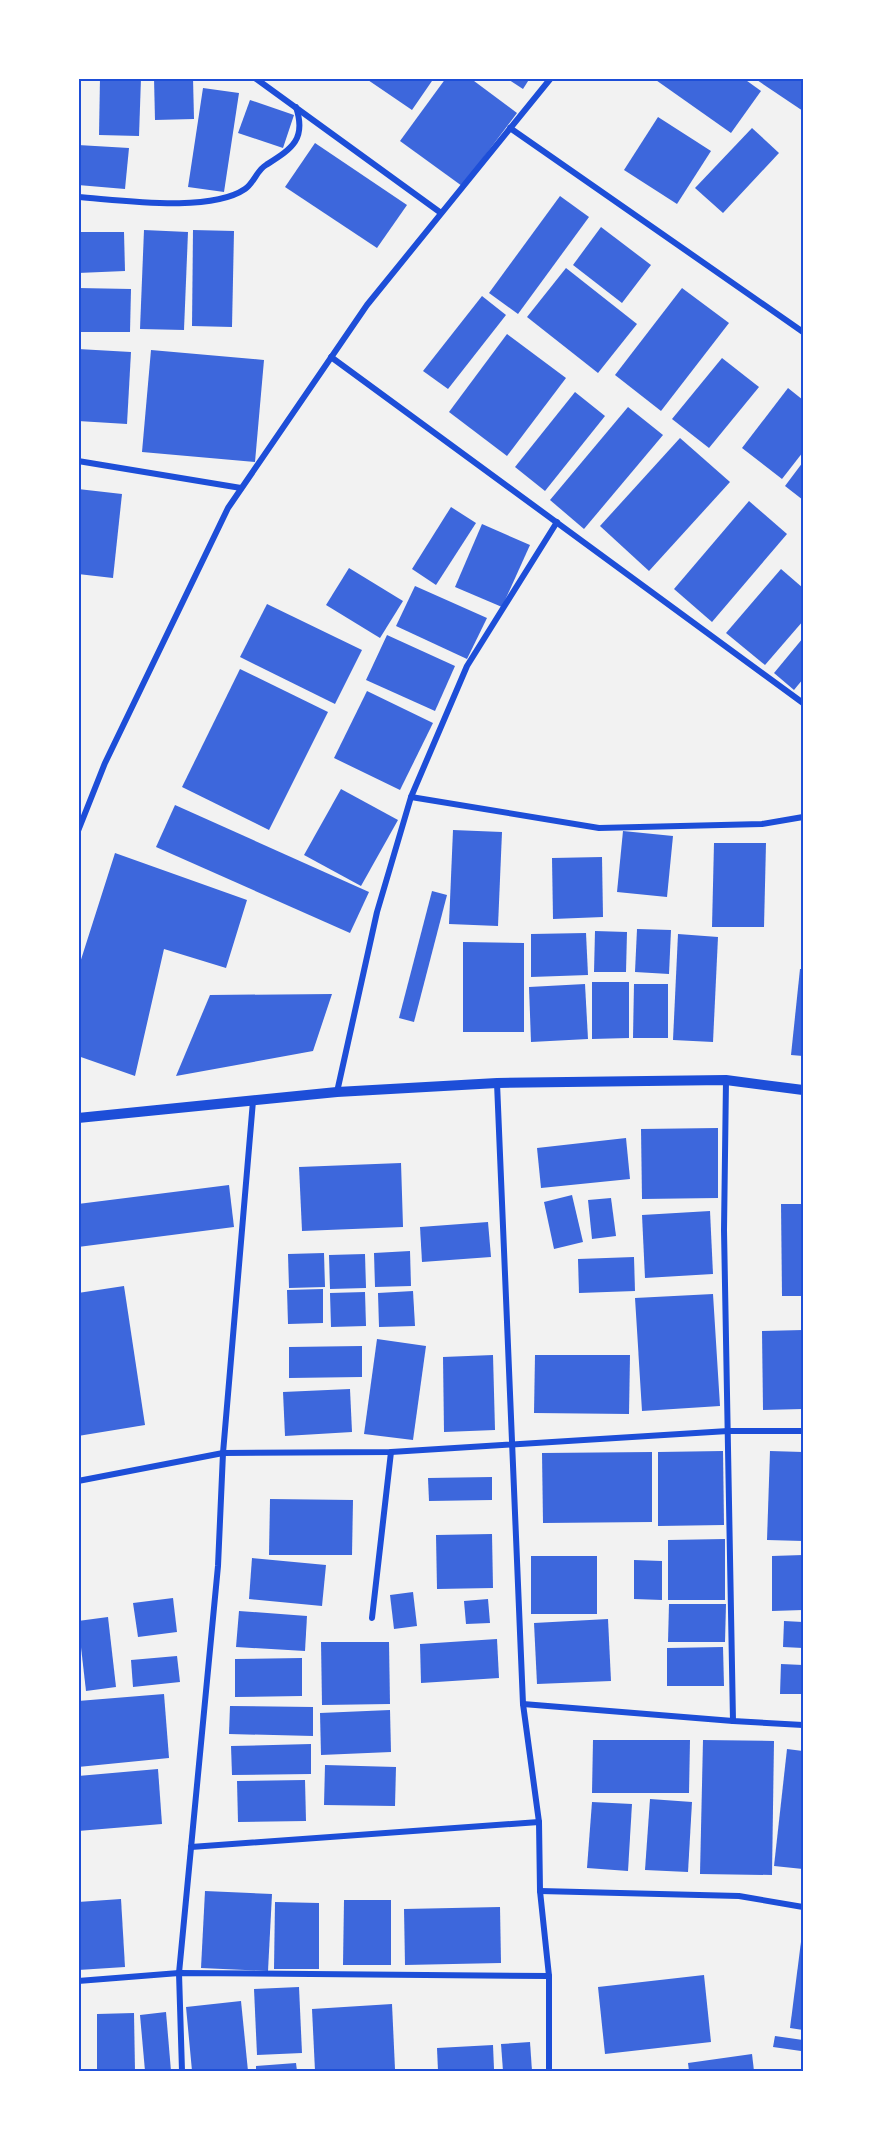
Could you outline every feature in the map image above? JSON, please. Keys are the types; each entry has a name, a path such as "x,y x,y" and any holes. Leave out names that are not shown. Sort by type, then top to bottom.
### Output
{"street":[{"path":"255,78 441,213"},
{"path":"78,831 105,763 228,508 367,306 551,78"},
{"path":"78,197 178,203 227,198 247,188 264,166 280,158 293,146 301,123 296,107"},
{"path":"510,128 803,332"},
{"path":"331,357 803,703"},
{"path":"78,461 241,488"},
{"path":"337,1092 377,912 411,797 467,666 557,522"},
{"path":"411,797 599,828 762,824 803,817"},
{"path":"726,1080 724,1230 733,1721"},
{"path":"78,1118 337,1092 497,1083 726,1080 803,1090"},
{"path":"497,1083 523,1704 539,1822 540,1891 549,1976 549,2071"},
{"path":"182,2071 179,1973 218,1566 223,1453 253,1101"},
{"path":"78,1481 223,1453 391,1452 728,1431 803,1431"},
{"path":"372,1618 391,1452"},
{"path":"523,1704 803,1725"},
{"path":"191,1847 539,1822"},
{"path":"540,1891 739,1896 803,1907"},
{"path":"78,1981 179,1973 549,1976"}],"building":[{"path":"100,78 141,78 139,136 99,135"},
{"path":"154,78 193,78 194,119 155,120"},
{"path":"365,78 434,78 412,110"},
{"path":"446,78 470,78 517,113 462,186 400,141"},
{"path":"506,78 530,78 523,89"},
{"path":"653,78 743,78 761,91 731,133"},
{"path":"754,78 803,78 803,111"},
{"path":"203,88 239,93 224,192 188,187"},
{"path":"250,100 294,115 283,148 238,133"},
{"path":"658,117 711,151 677,204 624,170"},
{"path":"752,128 779,153 723,213 695,188"},
{"path":"315,143 407,205 377,248 285,187"},
{"path":"78,145 129,148 125,189 78,185"},
{"path":"560,196 589,217 518,314 489,293"},
{"path":"601,227 651,265 622,303 573,265"},
{"path":"144,230 188,232 184,330 140,329"},
{"path":"193,230 234,231 232,327 192,326"},
{"path":"78,232 124,232 125,271 78,273"},
{"path":"566,268 637,324 598,373 527,317"},
{"path":"78,288 131,289 130,332 78,332"},
{"path":"682,288 729,323 661,411 615,375"},
{"path":"482,296 506,315 448,389 423,371"},
{"path":"507,334 566,378 507,456 449,412"},
{"path":"78,349 131,352 127,424 78,421"},
{"path":"151,350 264,360 255,462 142,452"},
{"path":"722,358 759,387 709,448 672,419"},
{"path":"788,388 803,400 803,452 782,479 742,448"},
{"path":"575,392 605,416 545,491 515,467"},
{"path":"628,407 663,435 584,529 550,500"},
{"path":"680,438 730,482 649,571 600,526"},
{"path":"803,462 803,500 785,486"},
{"path":"78,489 122,494 113,578 78,574"},
{"path":"749,501 787,534 712,622 674,589"},
{"path":"451,507 476,523 436,585 412,569"},
{"path":"482,524 530,545 502,607 455,587"},
{"path":"349,568 403,601 380,638 326,605"},
{"path":"781,569 803,588 803,621 765,665 726,633"},
{"path":"415,586 487,618 467,659 396,626"},
{"path":"267,604 362,650 335,704 240,657"},
{"path":"387,635 455,666 435,711 366,680"},
{"path":"803,638 803,679 794,690 774,673"},
{"path":"240,669 328,712 269,830 182,787"},
{"path":"367,691 433,723 400,790 334,758"},
{"path":"341,789 398,820 361,886 304,855"},
{"path":"175,805 369,892 350,933 156,847"},
{"path":"453,830 502,832 498,926 449,924"},
{"path":"623,831 673,836 667,897 617,892"},
{"path":"714,843 766,843 764,927 712,927"},
{"path":"115,853 247,900 226,968 164,949 135,1076 78,1056 78,969"},
{"path":"602,857 603,917 553,919 552,858"},
{"path":"432,891 447,895 414,1022 399,1018"},
{"path":"637,929 671,930 669,974 635,972"},
{"path":"595,931 627,932 626,972 594,972"},
{"path":"586,933 588,975 531,977 531,934"},
{"path":"678,934 718,937 713,1042 673,1040"},
{"path":"463,942 524,943 524,1032 463,1032"},
{"path":"800,969 803,969 803,1056 791,1055"},
{"path":"592,982 629,982 629,1038 592,1039"},
{"path":"585,984 588,1039 531,1042 529,987"},
{"path":"634,984 668,984 668,1038 633,1038"},
{"path":"332,994 313,1051 176,1076 210,995"},
{"path":"718,1128 718,1198 642,1199 641,1129"},
{"path":"626,1138 630,1179 541,1188 537,1148"},
{"path":"401,1163 403,1227 302,1231 299,1167"},
{"path":"229,1185 234,1227 78,1247 78,1204"},
{"path":"572,1195 583,1242 554,1249 544,1202"},
{"path":"611,1198 616,1236 592,1239 588,1200"},
{"path":"781,1204 803,1204 803,1296 782,1296"},
{"path":"710,1211 713,1274 645,1278 642,1215"},
{"path":"488,1222 491,1257 422,1262 420,1227"},
{"path":"410,1251 411,1286 375,1287 374,1253"},
{"path":"324,1253 325,1287 289,1288 288,1254"},
{"path":"365,1254 366,1288 330,1289 329,1255"},
{"path":"634,1257 635,1291 579,1293 578,1259"},
{"path":"124,1286 145,1425 78,1436 78,1293"},
{"path":"323,1289 323,1323 288,1324 287,1290"},
{"path":"413,1291 415,1326 379,1327 378,1293"},
{"path":"365,1292 366,1326 331,1327 330,1293"},
{"path":"713,1294 720,1406 642,1411 635,1298"},
{"path":"803,1330 803,1409 763,1410 762,1331"},
{"path":"377,1339 426,1346 413,1440 364,1434"},
{"path":"362,1346 362,1377 289,1378 289,1347"},
{"path":"493,1355 495,1430 444,1432 443,1357"},
{"path":"535,1355 630,1355 629,1414 534,1413"},
{"path":"350,1389 352,1432 285,1436 283,1392"},
{"path":"723,1451 724,1525 658,1526 658,1452"},
{"path":"770,1451 803,1452 803,1541 767,1540"},
{"path":"652,1452 652,1522 543,1523 542,1453"},
{"path":"492,1477 492,1500 429,1501 428,1478"},
{"path":"270,1499 353,1500 352,1555 269,1555"},
{"path":"492,1534 493,1588 437,1589 436,1535"},
{"path":"725,1539 725,1600 668,1600 668,1540"},
{"path":"803,1555 803,1610 772,1611 772,1556"},
{"path":"531,1556 597,1556 597,1614 531,1614"},
{"path":"252,1558 326,1565 322,1606 249,1599"},
{"path":"634,1560 662,1561 662,1600 634,1599"},
{"path":"413,1592 417,1626 394,1629 390,1595"},
{"path":"173,1598 177,1632 138,1637 133,1603"},
{"path":"488,1599 490,1623 466,1624 464,1601"},
{"path":"669,1604 726,1604 725,1642 668,1642"},
{"path":"239,1611 307,1616 305,1651 236,1647"},
{"path":"108,1617 116,1687 86,1691 78,1621"},
{"path":"608,1619 611,1681 537,1684 534,1623"},
{"path":"784,1621 803,1622 803,1648 783,1647"},
{"path":"497,1639 499,1678 421,1683 420,1644"},
{"path":"321,1642 389,1642 390,1704 322,1705"},
{"path":"723,1647 724,1686 667,1686 667,1648"},
{"path":"177,1656 180,1682 133,1687 131,1660"},
{"path":"302,1658 302,1696 235,1697 235,1659"},
{"path":"781,1664 803,1665 803,1694 780,1694"},
{"path":"164,1694 169,1758 78,1767 78,1701"},
{"path":"230,1706 313,1707 313,1736 229,1734"},
{"path":"390,1710 391,1752 321,1755 320,1713"},
{"path":"593,1740 690,1740 689,1793 592,1793"},
{"path":"703,1740 774,1741 772,1875 700,1874"},
{"path":"311,1744 311,1774 232,1775 231,1746"},
{"path":"787,1749 803,1751 803,1869 774,1866"},
{"path":"325,1765 396,1767 395,1806 324,1805"},
{"path":"158,1769 162,1824 78,1831 78,1776"},
{"path":"305,1780 306,1821 238,1822 237,1781"},
{"path":"650,1799 692,1802 688,1872 645,1870"},
{"path":"592,1802 632,1804 628,1871 587,1868"},
{"path":"205,1891 272,1894 268,1971 201,1968"},
{"path":"121,1899 125,1967 78,1970 78,1902"},
{"path":"344,1900 391,1900 391,1965 343,1965"},
{"path":"275,1902 319,1903 319,1969 274,1969"},
{"path":"500,1907 501,1963 405,1965 404,1909"},
{"path":"803,1934 803,2030 790,2028"},
{"path":"704,1975 711,2042 605,2054 598,1987"},
{"path":"299,1987 302,2053 257,2055 254,1989"},
{"path":"241,2001 248,2071 192,2071 186,2007"},
{"path":"392,2004 395,2069 315,2071 312,2009"},
{"path":"166,2012 171,2071 145,2071 140,2015"},
{"path":"134,2013 135,2071 97,2071 97,2014"},
{"path":"775,2036 803,2040 801,2051 773,2047"},
{"path":"530,2042 532,2071 503,2071 501,2044"},
{"path":"493,2045 494,2069 438,2071 437,2048"},
{"path":"78,2046 80,2046 81,2071 78,2071"},
{"path":"752,2054 754,2071 689,2071 688,2063"},
{"path":"296,2063 297,2071 256,2071 256,2066"}]}
